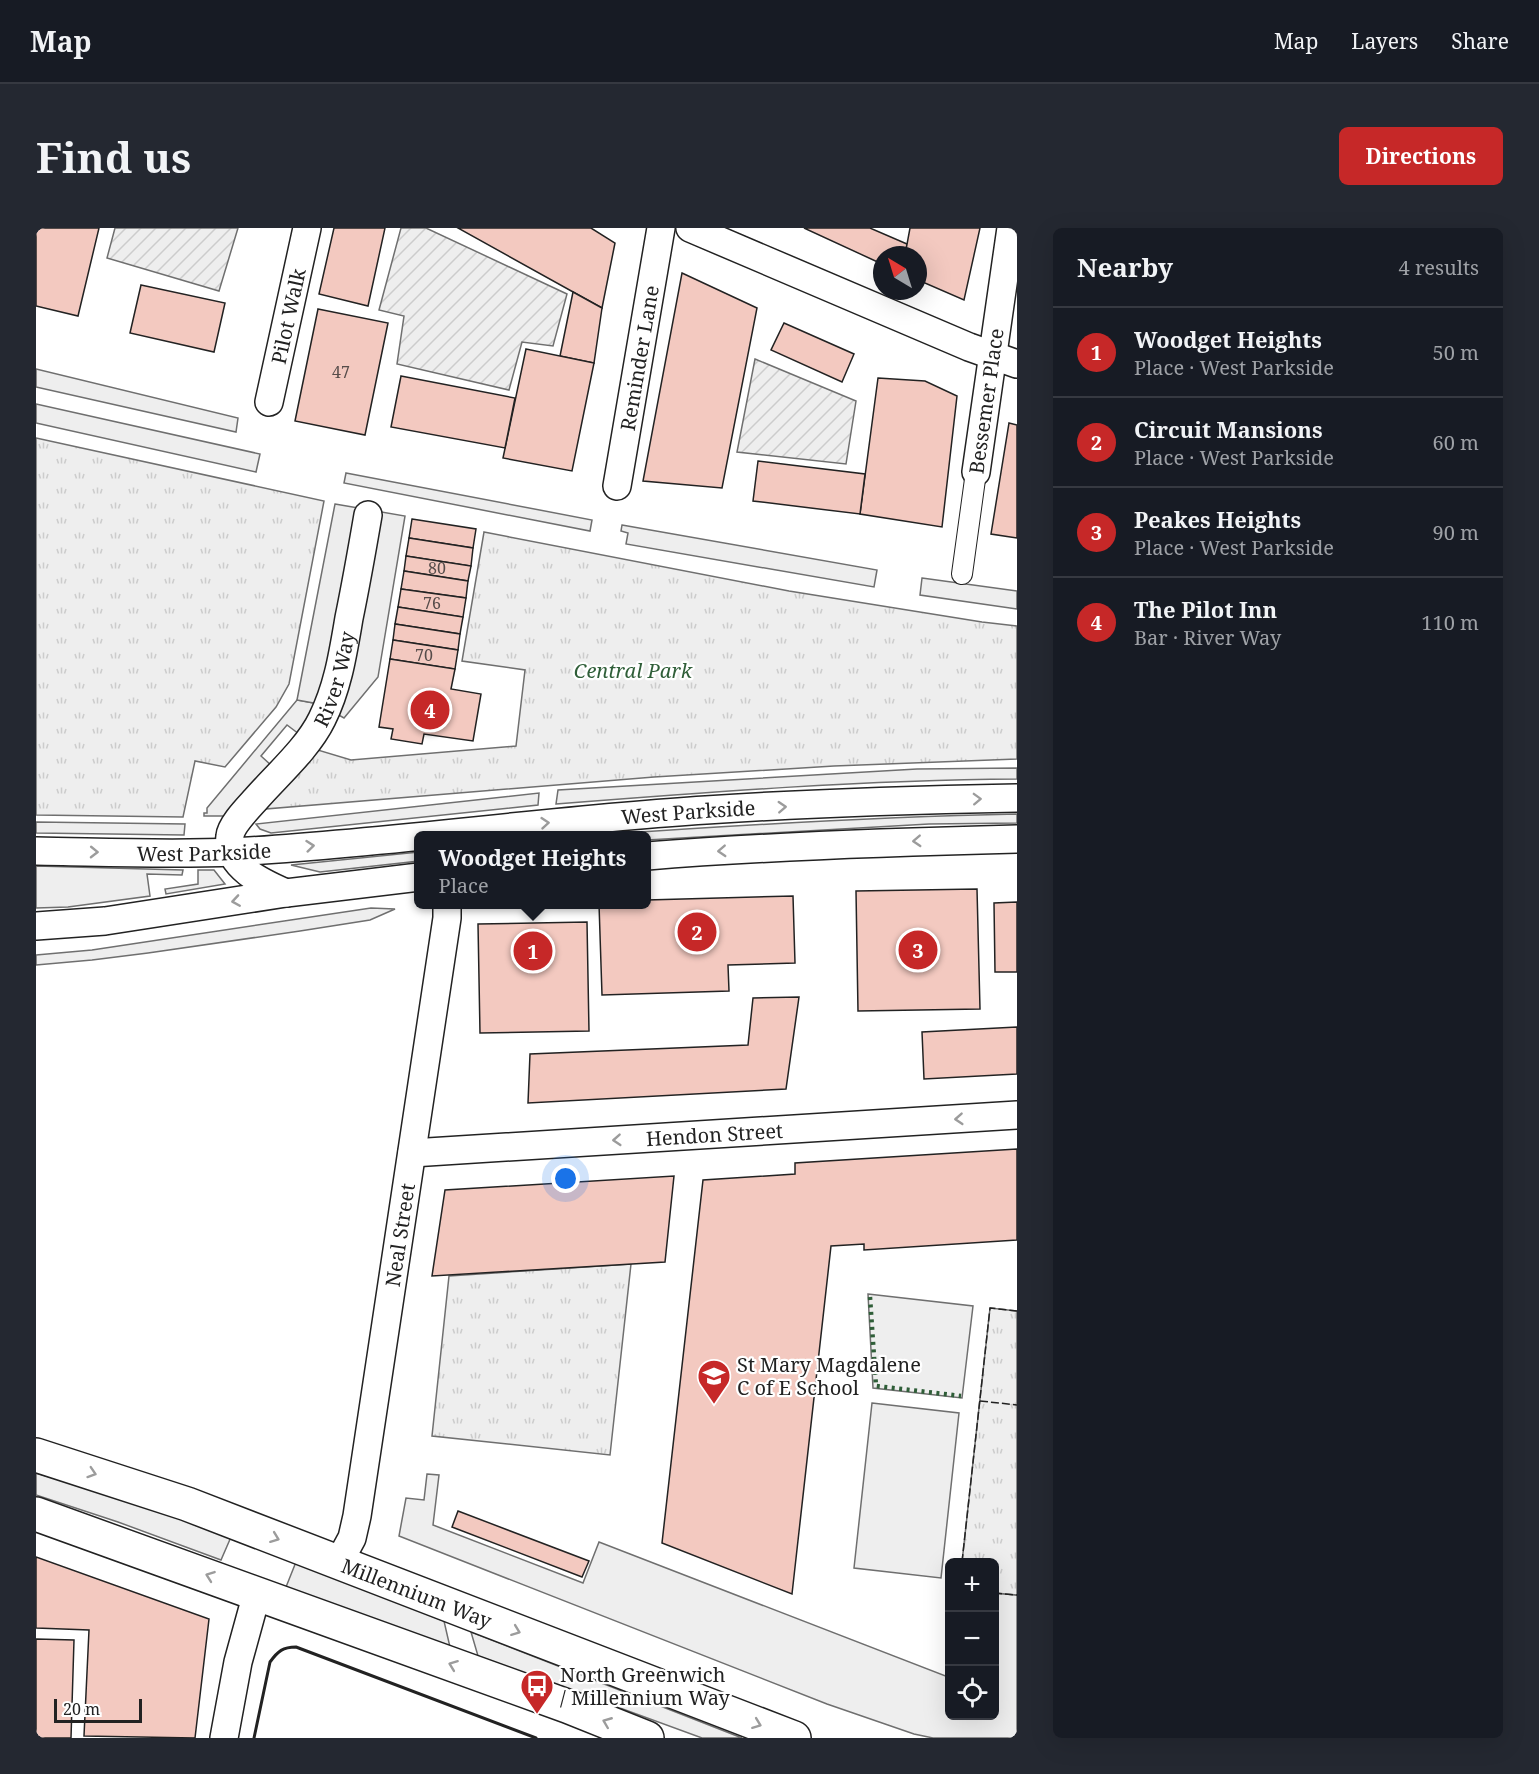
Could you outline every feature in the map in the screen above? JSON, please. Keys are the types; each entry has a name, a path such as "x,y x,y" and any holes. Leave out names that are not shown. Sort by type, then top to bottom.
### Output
{"street":[{"name":"Pilot Walk","path":"269,402 307,228"},
{"name":"Reminder Lane","path":"617,486 661,228"},
{"path":"690,228 1004,360"},
{"name":"Bessemer Place","path":"962,574 976,472 1004,360 1011,228"},
{"name":"River Way","path":"230,852 230,834 242,815 304,746 321,722 333,695 340,669 368,515"},
{"name":"West Parkside","path":"464,831 707,810 1017,798"},
{"name":"West Parkside","path":"36,851 171,854 230,852 414,836"},
{"name":"West Parkside","path":"651,856 930,841 1017,839"},
{"path":"230,852 245,870 265,884 286,893"},
{"path":"36,926 105,921 286,893 414,879"},
{"name":"Neal Street","path":"339,1562 352,1538 357,1516 447,909"},
{"name":"Hendon Street","path":"412,1153 1017,1115"},
{"name":"Millennium Way","path":"36,1455 187,1504 794,1738"},
{"path":"36,1514 567,1706 647,1738"},
{"path":"224,1738 238,1662 257,1593"}],"green space":[{"path":"115,228 238,228 219,291 107,258"},
{"path":"401,228 426,228 567,294 553,346 522,342 509,390 397,364 404,316 379,310"},
{"path":"755,359 856,401 846,464 737,452"},
{"path":"36,369 238,418 236,432 36,387"},
{"path":"36,404 260,454 256,472 36,423"},
{"path":"36,438 324,501 289,684 276,707 225,767 195,761 183,817 36,815"},
{"path":"346,473 592,520 590,531 344,483"},
{"path":"622,525 877,570 874,587 626,544 628,533 621,531"},
{"name":"Central Park","path":"484,532 789,591 1017,626 1017,759 834,766 654,777 265,809 318,750 351,760 516,746 525,670 462,661"},
{"path":"922,578 1017,591 1017,609 920,595"},
{"path":"297,700 319,704 299,734 287,725 261,756 272,766 229,816 204,816 207,808"},
{"path":"1017,768 1017,779 844,784 556,804 558,790 917,769"},
{"path":"539,793 538,805 271,833 260,829 256,824"},
{"path":"1017,814 1017,823 929,824 651,840 651,832 912,817"},
{"path":"36,822 185,824 184,835 36,833"},
{"path":"414,853 414,862 320,872 291,865"},
{"path":"36,866 183,870 182,875 147,874 150,896 68,907 36,908"},
{"path":"198,870 214,870 225,884 166,894 165,889 198,884"},
{"path":"371,908 395,909 370,920 300,931 148,953 36,965 36,955 92,950"},
{"path":"631,1264 610,1455 432,1436 449,1276"},
{"path":"868,1294 973,1306 962,1398 873,1388"},
{"path":"990,1308 1017,1311 1017,1595 999,1593 999,1558 962,1558"},
{"path":"872,1403 959,1413 941,1578 854,1568"},
{"path":"36,1473 124,1499 231,1537 221,1560 36,1495"},
{"path":"427,1474 439,1475 433,1525 583,1583 599,1542 945,1676 945,1720 999,1720 999,1593 1017,1595 1017,1738 933,1738 914,1734 827,1704 399,1536 406,1498 424,1500"},
{"path":"296,1562 444,1621 450,1647 286,1587"},
{"path":"471,1632 742,1738 702,1738 478,1656"}],"shaded area":[{"path":"335,504 405,516 378,677 344,718 319,704 297,700"}],"building":[{"path":"36,228 99,228 78,316 36,306"},
{"path":"334,228 385,228 368,306 319,294"},
{"path":"458,228 591,228 615,243 602,308"},
{"path":"804,228 870,228 907,244 907,246 873,246 873,260"},
{"path":"910,228 980,228 964,300 927,284 927,246 907,246"},
{"path":"682,273 757,308 722,488 643,481"},
{"path":"141,285 225,303 214,352 130,333"},
{"path":"573,292 602,308 594,363 560,356"},
{"path":"318,309 388,323 365,435 295,421"},
{"path":"784,323 854,354 842,382 771,350"},
{"path":"526,349 594,363 572,471 503,458"},
{"path":"401,376 515,398 505,448 391,427"},
{"path":"878,378 925,381 957,396 942,527 860,514"},
{"path":"1009,423 1017,425 1017,538 991,534"},
{"path":"758,461 865,474 860,514 753,501"},
{"path":"412,519 476,529 473,548 409,538"},
{"path":"409,538 473,548 471,566 406,556"},
{"path":"406,556 471,566 468,581 404,571"},
{"path":"404,571 468,581 466,598 401,589"},
{"path":"401,589 466,598 463,617 398,607"},
{"path":"398,607 463,617 460,634 395,624"},
{"path":"395,624 460,634 458,650 393,640"},
{"path":"393,640 458,650 455,669 390,659"},
{"path":"390,659 455,669 451,689 481,694 473,741 424,734 422,744 391,739 393,729 379,727"},
{"path":"977,889 980,1009 858,1011 856,891"},
{"path":"793,896 795,963 728,965 729,991 602,995 599,909 651,909 651,900"},
{"path":"1017,902 1017,972 995,972 994,903"},
{"path":"587,922 589,1031 480,1033 478,924"},
{"path":"799,997 786,1089 528,1103 530,1054 748,1045 753,998"},
{"path":"1017,1027 1017,1074 924,1079 922,1032"},
{"path":"1017,1149 1017,1240 864,1250 864,1244 831,1246 792,1594 662,1543 703,1180 795,1174 795,1163"},
{"path":"674,1176 665,1262 432,1276 445,1190"},
{"path":"458,1511 589,1561 582,1577 452,1527"},
{"path":"36,1557 209,1619 195,1738 84,1736 89,1630 36,1628"},
{"path":"36,1639 74,1640 71,1738 36,1738"}],"hedge":[{"path":"870,1297 876,1386 961,1396"}],"fence":[{"path":"962,1558 990,1308 1017,1311"},
{"path":"980,1401 1017,1405"},
{"path":"999,1593 1017,1595"}],"wall":[{"path":"254,1738 270,1662 281,1650 296,1647 536,1738"}],"place":[{"name":"The Pilot Inn","path":"430,710"},
{"name":"Circuit Mansions","path":"697,932"},
{"name":"Peakes Heights","path":"918,950"},
{"name":"Woodget Heights","path":"533,951"},
{"name":"St Mary Magdalene C of E School","path":"714,1405"},
{"name":"North Greenwich / Millennium Way","path":"537,1715"}]}
